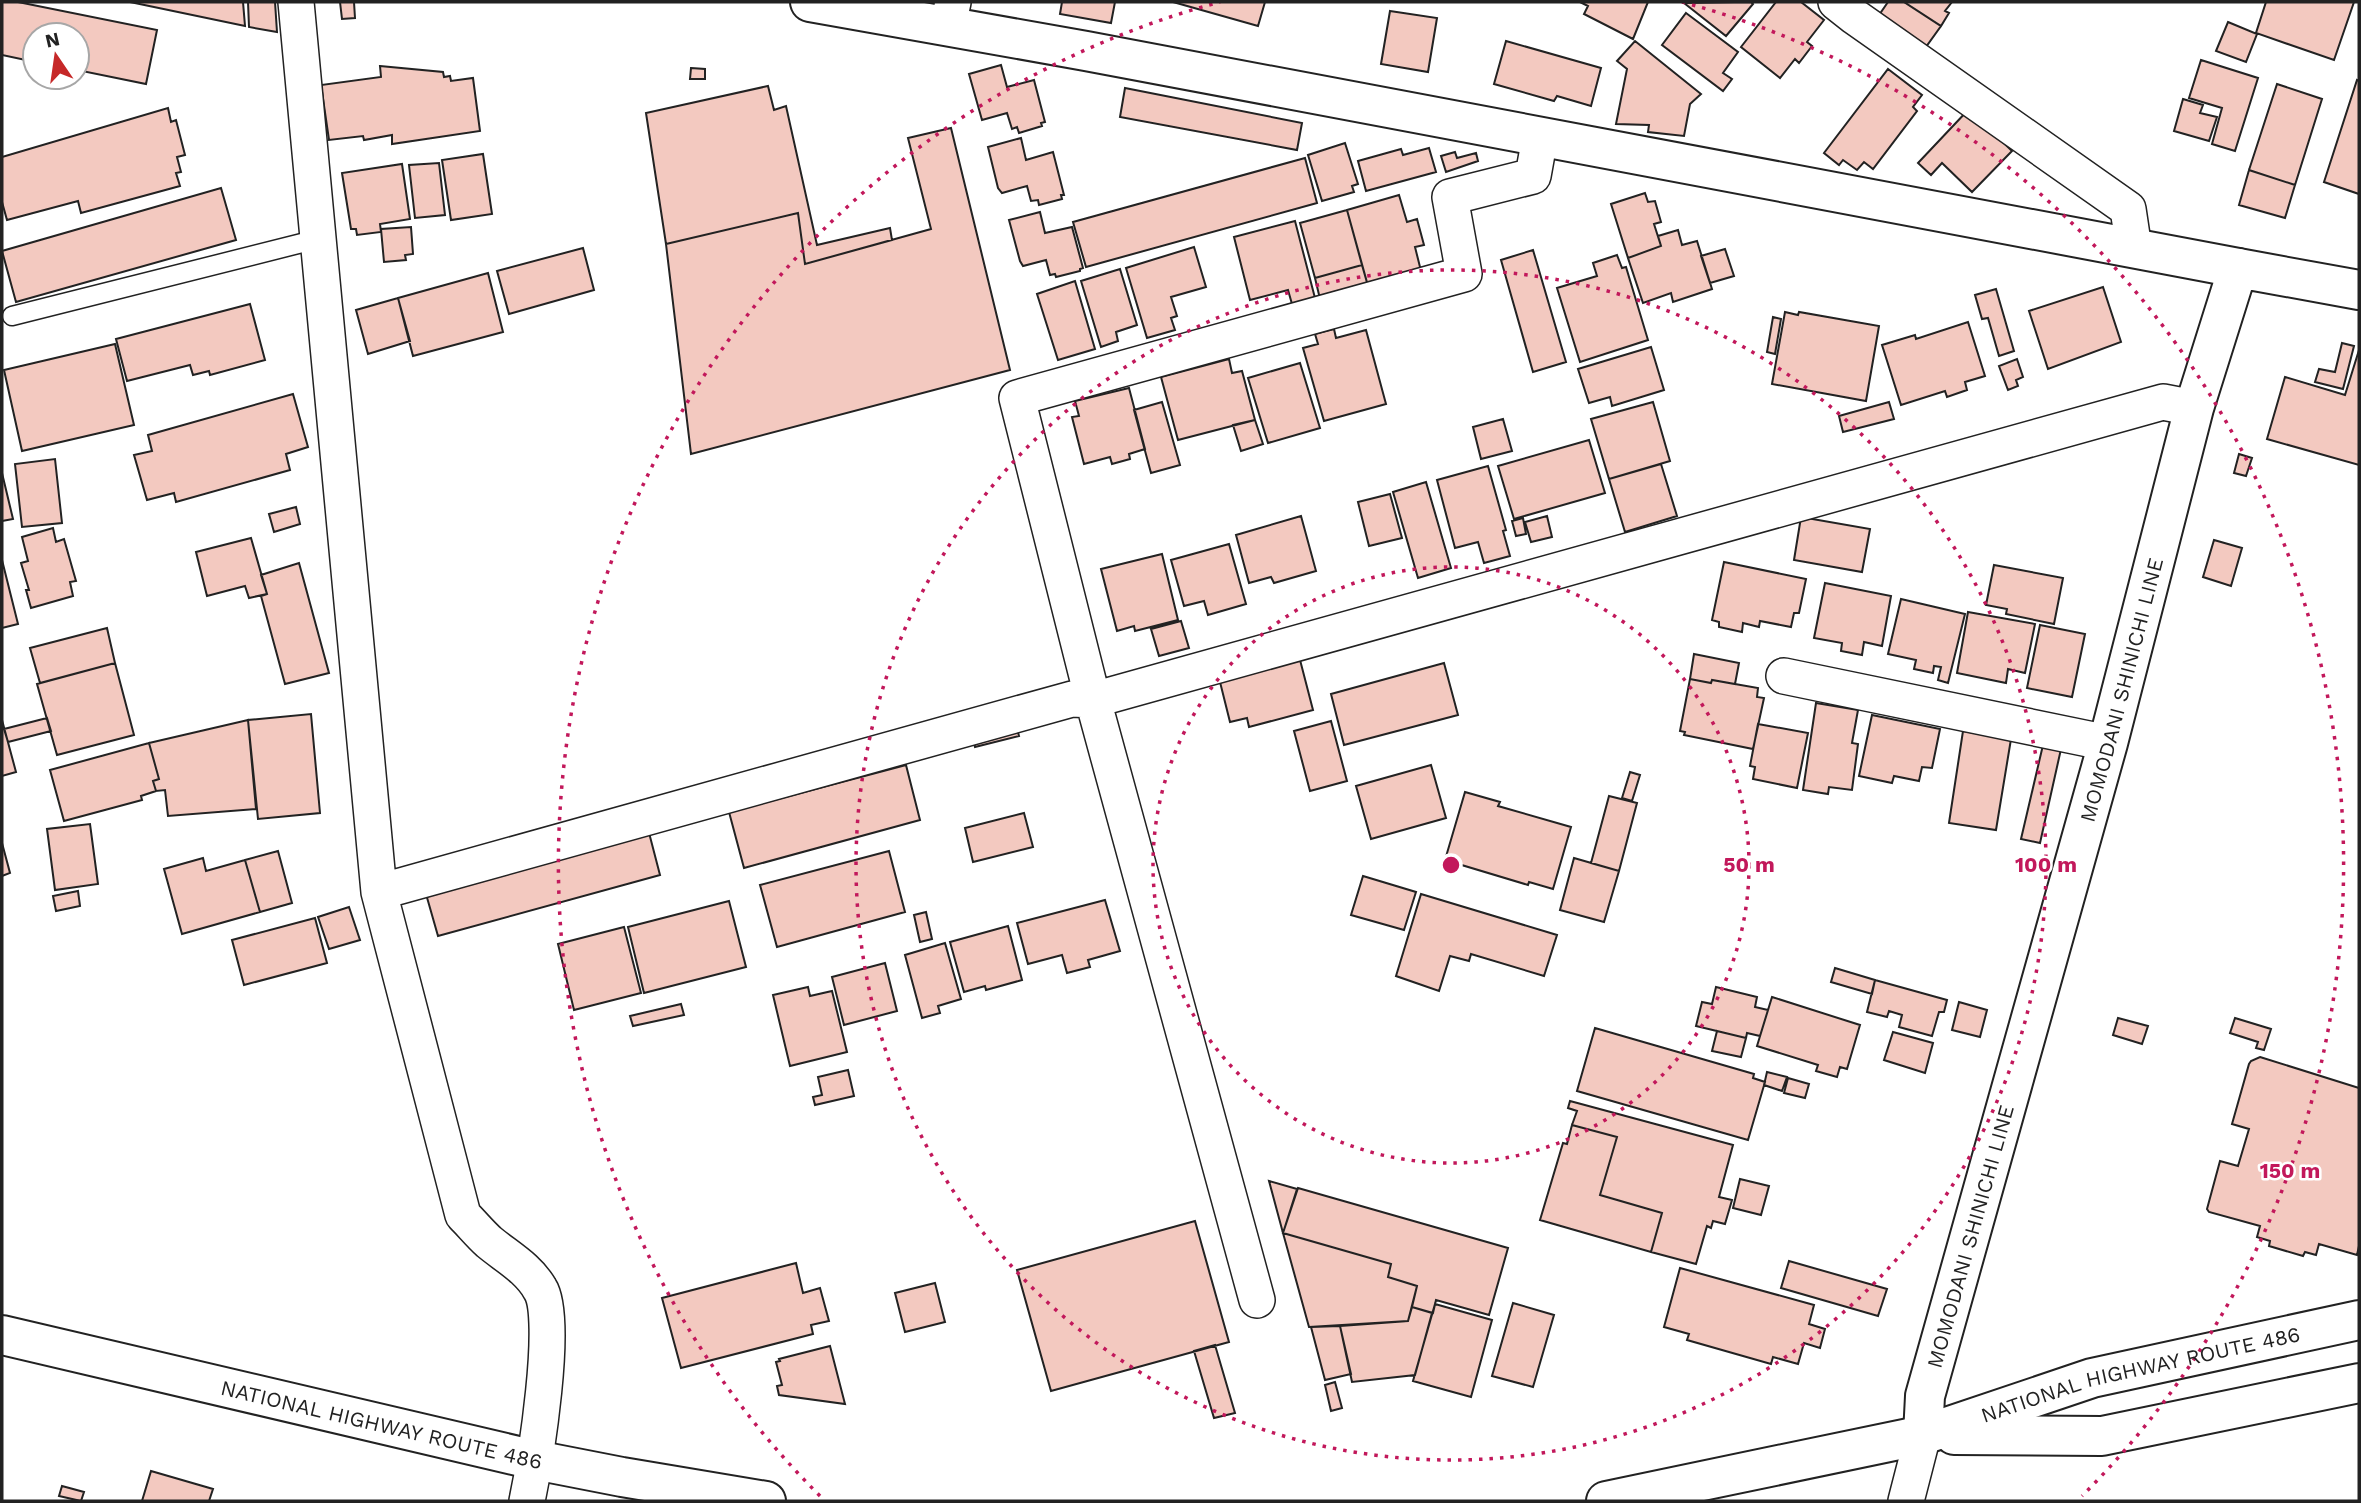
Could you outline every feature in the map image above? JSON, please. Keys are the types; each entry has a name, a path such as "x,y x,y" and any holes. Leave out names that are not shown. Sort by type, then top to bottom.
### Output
{"main road":[{"path":"810,2 950,14 1540,138 2359,290"},
{"name":"MOMODANI SHINICHI LINE","path":"1923,1435 1925,1396 2108,743 2194,408 2238,268"},
{"name":"NATIONAL HIGHWAY ROUTE 486","path":"1606,1501 1923,1435 2092,1378 2359,1320"},
{"name":"NATIONAL HIGHWAY ROUTE 486","path":"2,1335 535,1460 766,1501"},
{"name":"NATIONAL HIGHWAY ROUTE 486","path":"1923,1435 2102,1436 2359,1383"}],"street":[{"path":"296,2 379,892 463,1215 488,1241 521,1266 542,1291 549,1331 535,1460 527,1501"},
{"path":"1852,7 2128,209 2134,249"},
{"path":"1257,1300 1093,700 1017,398 1464,274 1450,197 1533,176 1540,138"},
{"path":"379,892 1072,699 1093,700 2164,402 2194,408"},
{"path":"1784,676 2108,743"},
{"path":"1906,1501 1923,1435"}],"lane":[{"path":"12,316 318,239"}],"building":[{"path":"2,2 18,2 157,30 146,84 91,73 91,21 21,21 21,59 2,55"},
{"path":"130,2 243,2 245,26"},
{"path":"248,2 275,2 277,32 249,27"},
{"path":"340,2 354,2 355,18 342,19"},
{"path":"1062,2 1115,2 1111,23 1060,14"},
{"path":"1173,2 1265,2 1258,26"},
{"path":"1580,2 1648,2 1633,39 1584,14 1588,6"},
{"path":"1776,2 1801,2 1824,20 1807,42 1812,46 1799,63 1795,59 1780,78 1741,47"},
{"path":"1888,2 1904,2 1941,26 1923,51 1877,18"},
{"path":"1904,2 1952,2 1945,11 1949,13 1941,26"},
{"path":"2266,2 2354,2 2334,60 2256,33"},
{"path":"1684,3 1753,4 1726,36"},
{"path":"1390,11 1437,18 1428,72 1381,64"},
{"path":"1686,13 1738,52 1723,73 1732,79 1723,91 1662,45"},
{"path":"2228,22 2257,34 2246,62 2216,51"},
{"path":"1506,41 1601,68 1591,106 1557,96 1554,101 1494,84"},
{"path":"1635,41 1701,94 1690,104 1684,136 1648,132 1649,125 1616,124 1627,69 1617,61"},
{"path":"2201,60 2258,78 2235,151 2212,144 2222,108 2189,98"},
{"path":"1001,65 1007,87 1034,80 1045,122 1041,123 1042,126 1019,133 1017,127 1012,129 1007,113 982,120 969,74"},
{"path":"380,66 443,72 444,77 450,76 451,81 473,78 480,131 392,144 392,135 364,140 363,136 329,140 321,85 381,77"},
{"path":"691,68 705,69 705,79 690,79"},
{"path":"1888,69 1922,95 1913,107 1917,111 1873,169 1864,162 1857,170 1843,160 1839,165 1824,153"},
{"path":"2357,80 2359,81 2359,194 2324,182"},
{"path":"2277,84 2322,99 2295,185 2249,170"},
{"path":"768,86 774,110 786,106 817,245 890,228 892,240 805,264 798,213 666,244 646,113"},
{"path":"1125,88 1302,123 1297,150 1120,117"},
{"path":"2183,99 2203,105 2200,113 2217,117 2209,141 2174,131"},
{"path":"168,108 171,122 176,120 185,155 177,157 181,172 176,173 180,186 81,213 78,201 7,220 2,202 2,157"},
{"path":"1969,109 2012,151 1972,192 1942,163 1931,175 1918,163"},
{"path":"951,128 1010,370 691,454 666,244 798,213 805,264 931,229 908,138"},
{"path":"1021,138 1026,160 1053,152 1064,195 1061,195 1062,199 1039,205 1038,200 1031,201 1027,186 1002,193 998,188 988,147"},
{"path":"1345,143 1358,184 1352,186 1354,192 1322,201 1308,155"},
{"path":"1429,148 1436,172 1366,191 1358,161 1401,149 1403,155"},
{"path":"1455,152 1457,158 1476,153 1478,161 1446,172 1441,156"},
{"path":"483,154 492,214 451,220 442,160"},
{"path":"1305,158 1317,203 1086,267 1073,222"},
{"path":"439,163 445,215 415,218 409,165"},
{"path":"402,164 410,219 380,224 381,232 357,235 356,229 351,229 342,173"},
{"path":"2249,170 2295,185 2285,218 2239,205"},
{"path":"221,188 236,240 16,302 2,251"},
{"path":"1645,193 1648,202 1655,201 1661,222 1654,224 1661,246 1628,258 1611,204"},
{"path":"1399,195 1407,222 1417,219 1424,245 1415,247 1421,271 1368,286 1347,210"},
{"path":"1347,210 1362,265 1315,278 1300,223"},
{"path":"1040,212 1045,233 1072,227 1083,268 1080,271 1056,277 1055,274 1050,275 1046,260 1023,266 1009,220"},
{"path":"1295,221 1315,298 1292,304 1288,290 1250,300 1234,237"},
{"path":"411,227 413,254 405,255 406,260 384,262 381,229"},
{"path":"1678,230 1682,245 1697,241 1712,289 1673,302 1671,293 1643,303 1628,258 1661,246 1658,236"},
{"path":"1194,247 1206,287 1171,297 1177,316 1171,318 1175,330 1147,338 1126,268"},
{"path":"583,248 594,290 509,314 497,271"},
{"path":"1725,249 1734,276 1710,283 1701,256"},
{"path":"1533,250 1566,362 1533,372 1501,260"},
{"path":"1617,255 1622,268 1626,267 1648,340 1580,362 1557,288 1597,276 1593,263"},
{"path":"1362,265 1368,286 1320,299 1315,278"},
{"path":"1120,269 1137,325 1116,332 1118,341 1101,347 1081,281"},
{"path":"488,273 503,332 413,356 398,298"},
{"path":"1075,281 1095,349 1058,360 1037,294"},
{"path":"2103,287 2121,342 2048,369 2029,311"},
{"path":"1996,289 2014,351 1999,356 1988,318 1982,319 1975,295"},
{"path":"398,298 410,341 368,354 356,310"},
{"path":"250,304 265,360 210,375 209,371 193,375 190,365 127,381 116,339"},
{"path":"1785,312 1879,326 1866,401 1772,384"},
{"path":"1773,317 1781,319 1775,354 1767,352"},
{"path":"1968,322 1985,376 1965,382 1967,390 1947,397 1945,391 1901,405 1882,345 1915,335 1916,339"},
{"path":"1334,329 1336,338 1366,330 1386,404 1324,421 1303,348 1318,344 1315,334"},
{"path":"2342,343 2354,346 2343,389 2315,382 2319,369 2335,372"},
{"path":"115,344 134,425 22,451 4,370"},
{"path":"1651,347 1664,390 1612,406 1610,397 1589,403 1578,369"},
{"path":"2359,350 2359,465 2267,439 2285,377 2345,395"},
{"path":"1229,359 1232,373 1242,371 1255,420 1178,440 1161,377"},
{"path":"2017,359 2023,377 2016,380 2018,386 2008,390 1999,366"},
{"path":"1300,363 1320,428 1268,443 1248,378"},
{"path":"1129,388 1145,449 1129,454 1130,459 1112,464 1110,457 1084,464 1072,417 1079,416 1075,401"},
{"path":"293,394 308,447 286,454 290,470 176,502 174,493 147,500 134,455 152,451 148,435"},
{"path":"1162,402 1180,465 1151,473 1134,410"},
{"path":"1653,402 1670,461 1609,479 1591,419"},
{"path":"1889,402 1894,419 1843,432 1839,416"},
{"path":"1503,419 1512,451 1481,459 1473,427"},
{"path":"1255,420 1263,444 1241,451 1233,425"},
{"path":"1589,440 1605,493 1514,519 1498,466"},
{"path":"2239,454 2252,458 2246,476 2234,473"},
{"path":"55,459 62,523 22,527 15,464"},
{"path":"1661,464 1677,516 1625,532 1609,479"},
{"path":"1488,466 1506,530 1503,531 1510,556 1484,563 1478,542 1455,548 1437,480"},
{"path":"2,473 13,519 2,521"},
{"path":"1426,482 1451,568 1418,578 1393,492"},
{"path":"1390,494 1402,538 1369,546 1358,502"},
{"path":"296,507 300,524 274,532 269,514"},
{"path":"1301,516 1316,571 1274,583 1271,577 1249,583 1236,535"},
{"path":"1547,516 1552,537 1531,542 1525,522"},
{"path":"1801,517 1870,529 1862,572 1794,560"},
{"path":"1523,518 1526,534 1516,536 1512,521"},
{"path":"53,528 56,542 64,539 76,581 70,582 73,596 31,608 21,563 28,561 22,537"},
{"path":"251,538 267,594 249,598 245,586 207,596 196,552"},
{"path":"2214,540 2242,548 2231,586 2203,577"},
{"path":"1229,544 1246,604 1208,615 1204,601 1184,606 1171,560"},
{"path":"1162,554 1178,620 1135,631 1134,626 1117,631 1101,569"},
{"path":"2,560 18,624 2,628"},
{"path":"1724,562 1806,579 1799,613 1794,613 1791,627 1760,621 1759,627 1743,623 1742,632 1719,627 1719,622 1712,620"},
{"path":"299,563 329,673 285,684 261,596 267,594 261,575"},
{"path":"1994,565 2063,578 2054,624 2006,614 2007,609 1986,605"},
{"path":"1825,583 1891,596 1882,646 1864,642 1862,655 1841,651 1842,643 1814,638"},
{"path":"1901,599 1965,614 1948,683 1938,680 1941,667 1934,666 1933,673 1914,669 1916,660 1888,654"},
{"path":"1968,612 2035,624 2025,673 2008,669 2006,683 1957,673"},
{"path":"1181,621 1189,648 1159,656 1151,629"},
{"path":"2040,625 2085,634 2072,697 2027,688"},
{"path":"107,628 115,663 40,683 30,648"},
{"path":"1694,654 1739,663 1735,684 1690,679"},
{"path":"1299,656 1313,710 1249,727 1247,718 1230,722 1219,678"},
{"path":"115,663 134,735 57,755 37,684"},
{"path":"1444,663 1458,715 1344,745 1331,694"},
{"path":"1690,679 1758,688 1757,697 1764,698 1753,749 1684,735 1685,732 1680,731"},
{"path":"1816,703 1858,710 1852,743 1858,744 1852,790 1829,787 1828,794 1803,790"},
{"path":"311,714 320,813 258,819 248,720"},
{"path":"1872,715 1940,729 1932,768 1922,767 1919,781 1894,776 1892,783 1859,776"},
{"path":"47,718 51,731 8,742 4,729"},
{"path":"2,720 16,772 2,776"},
{"path":"248,720 256,809 168,816 165,790 156,791 153,781 159,779 149,743"},
{"path":"1331,721 1347,781 1310,791 1294,731"},
{"path":"1758,724 1808,733 1797,788 1753,779 1755,767 1750,766"},
{"path":"1016,725 1019,736 975,747 972,735"},
{"path":"1963,731 2011,739 1996,830 1949,823"},
{"path":"149,743 159,779 153,781 156,791 141,796 142,800 64,821 50,770"},
{"path":"2043,745 2061,749 2040,843 2021,839"},
{"path":"906,765 920,820 744,868 729,812"},
{"path":"1431,765 1446,818 1371,839 1356,786"},
{"path":"1630,772 1640,775 1632,801 1622,798"},
{"path":"1465,792 1500,802 1498,806 1571,827 1553,889 1529,882 1528,885 1445,860"},
{"path":"1609,796 1637,803 1619,871 1591,863"},
{"path":"1024,813 1033,847 973,862 965,828"},
{"path":"90,824 98,884 55,890 47,829"},
{"path":"647,825 660,875 438,936 424,887"},
{"path":"2,843 10,873 2,876"},
{"path":"278,851 292,903 260,912 245,860"},
{"path":"889,851 905,912 777,947 760,885"},
{"path":"203,858 206,871 245,860 260,912 182,934 164,869"},
{"path":"1574,858 1619,871 1604,922 1560,910"},
{"path":"1363,876 1416,892 1404,930 1351,915"},
{"path":"78,891 80,906 56,911 53,896"},
{"path":"1421,894 1557,935 1544,976 1471,954 1469,961 1450,956 1439,991 1396,976"},
{"path":"1105,900 1120,951 1088,960 1090,967 1067,973 1062,955 1028,964 1017,923"},
{"path":"729,901 746,967 644,993 628,927"},
{"path":"349,907 360,940 329,949 318,917"},
{"path":"926,912 932,939 920,942 914,915"},
{"path":"315,918 327,963 244,985 232,940"},
{"path":"1008,926 1022,980 986,990 985,986 964,992 950,942"},
{"path":"624,927 641,993 574,1010 558,944"},
{"path":"945,943 961,999 938,1006 940,1013 922,1018 905,955"},
{"path":"885,963 897,1011 844,1025 832,977"},
{"path":"1835,968 1875,980 1872,994 1831,982"},
{"path":"1875,980 1947,1000 1944,1012 1939,1012 1932,1036 1899,1027 1902,1015 1889,1011 1887,1017 1867,1012"},
{"path":"808,987 810,996 832,991 847,1052 790,1066 773,995"},
{"path":"1716,987 1757,997 1755,1007 1768,1010 1760,1036 1747,1033 1746,1038 1696,1026 1702,1002 1712,1004"},
{"path":"1772,997 1860,1025 1847,1069 1840,1067 1837,1077 1816,1071 1818,1065 1757,1046"},
{"path":"1959,1002 1987,1010 1980,1037 1952,1030"},
{"path":"681,1004 684,1015 633,1026 630,1016"},
{"path":"2118,1018 2148,1026 2142,1044 2113,1035"},
{"path":"2235,1018 2271,1029 2264,1050 2256,1048 2258,1042 2230,1033"},
{"path":"1595,1028 1754,1074 1753,1078 1765,1082 1748,1140 1577,1091"},
{"path":"1717,1031 1746,1038 1741,1057 1712,1051"},
{"path":"1893,1032 1933,1043 1925,1073 1884,1060"},
{"path":"2260,1057 2359,1088 2357,1255 2319,1244 2316,1255 2305,1252 2303,1256 2269,1246 2270,1241 2257,1237 2260,1226 2209,1212 2207,1209 2220,1161 2238,1166 2249,1129 2232,1124 2249,1064"},
{"path":"848,1070 854,1096 815,1105 813,1097 822,1095 818,1077"},
{"path":"1767,1072 1787,1077 1782,1091 1764,1085"},
{"path":"1788,1078 1809,1084 1805,1098 1784,1093"},
{"path":"1570,1101 1733,1145 1719,1197 1732,1200 1725,1224 1713,1221 1711,1228 1707,1226 1696,1264 1651,1252 1662,1213 1600,1195 1617,1137 1572,1125 1577,1111 1568,1108"},
{"path":"1572,1125 1617,1137 1600,1195 1662,1213 1651,1252 1540,1220 1563,1143 1567,1144"},
{"path":"1740,1179 1769,1186 1761,1215 1733,1208"},
{"path":"1269,1181 1297,1189 1283,1233"},
{"path":"1298,1188 1508,1248 1489,1315 1436,1300 1433,1313 1412,1307 1417,1286 1388,1277 1391,1264 1283,1233"},
{"path":"1195,1221 1229,1342 1051,1391 1017,1270"},
{"path":"1283,1233 1391,1264 1388,1277 1417,1286 1408,1321 1309,1327"},
{"path":"1789,1261 1887,1289 1878,1316 1781,1288"},
{"path":"796,1263 803,1293 820,1288 829,1321 811,1325 813,1334 681,1368 662,1298"},
{"path":"1680,1268 1814,1305 1809,1324 1825,1329 1820,1348 1804,1343 1798,1364 1773,1357 1771,1364 1687,1340 1689,1334 1664,1327"},
{"path":"935,1283 945,1322 905,1332 895,1293"},
{"path":"1513,1303 1554,1315 1533,1387 1492,1376"},
{"path":"1435,1304 1492,1320 1471,1397 1413,1381"},
{"path":"1412,1307 1432,1313 1415,1375 1352,1382 1340,1326 1408,1321"},
{"path":"1340,1326 1351,1374 1325,1380 1311,1327"},
{"path":"1215,1345 1235,1413 1214,1418 1194,1351"},
{"path":"830,1346 845,1404 779,1395 777,1386 782,1385 776,1362 780,1361 779,1359"},
{"path":"1335,1382 1342,1408 1331,1411 1325,1385"},
{"path":"151,1471 213,1489 209,1501 142,1501"},
{"path":"62,1486 84,1492 81,1501 59,1496"}]}
